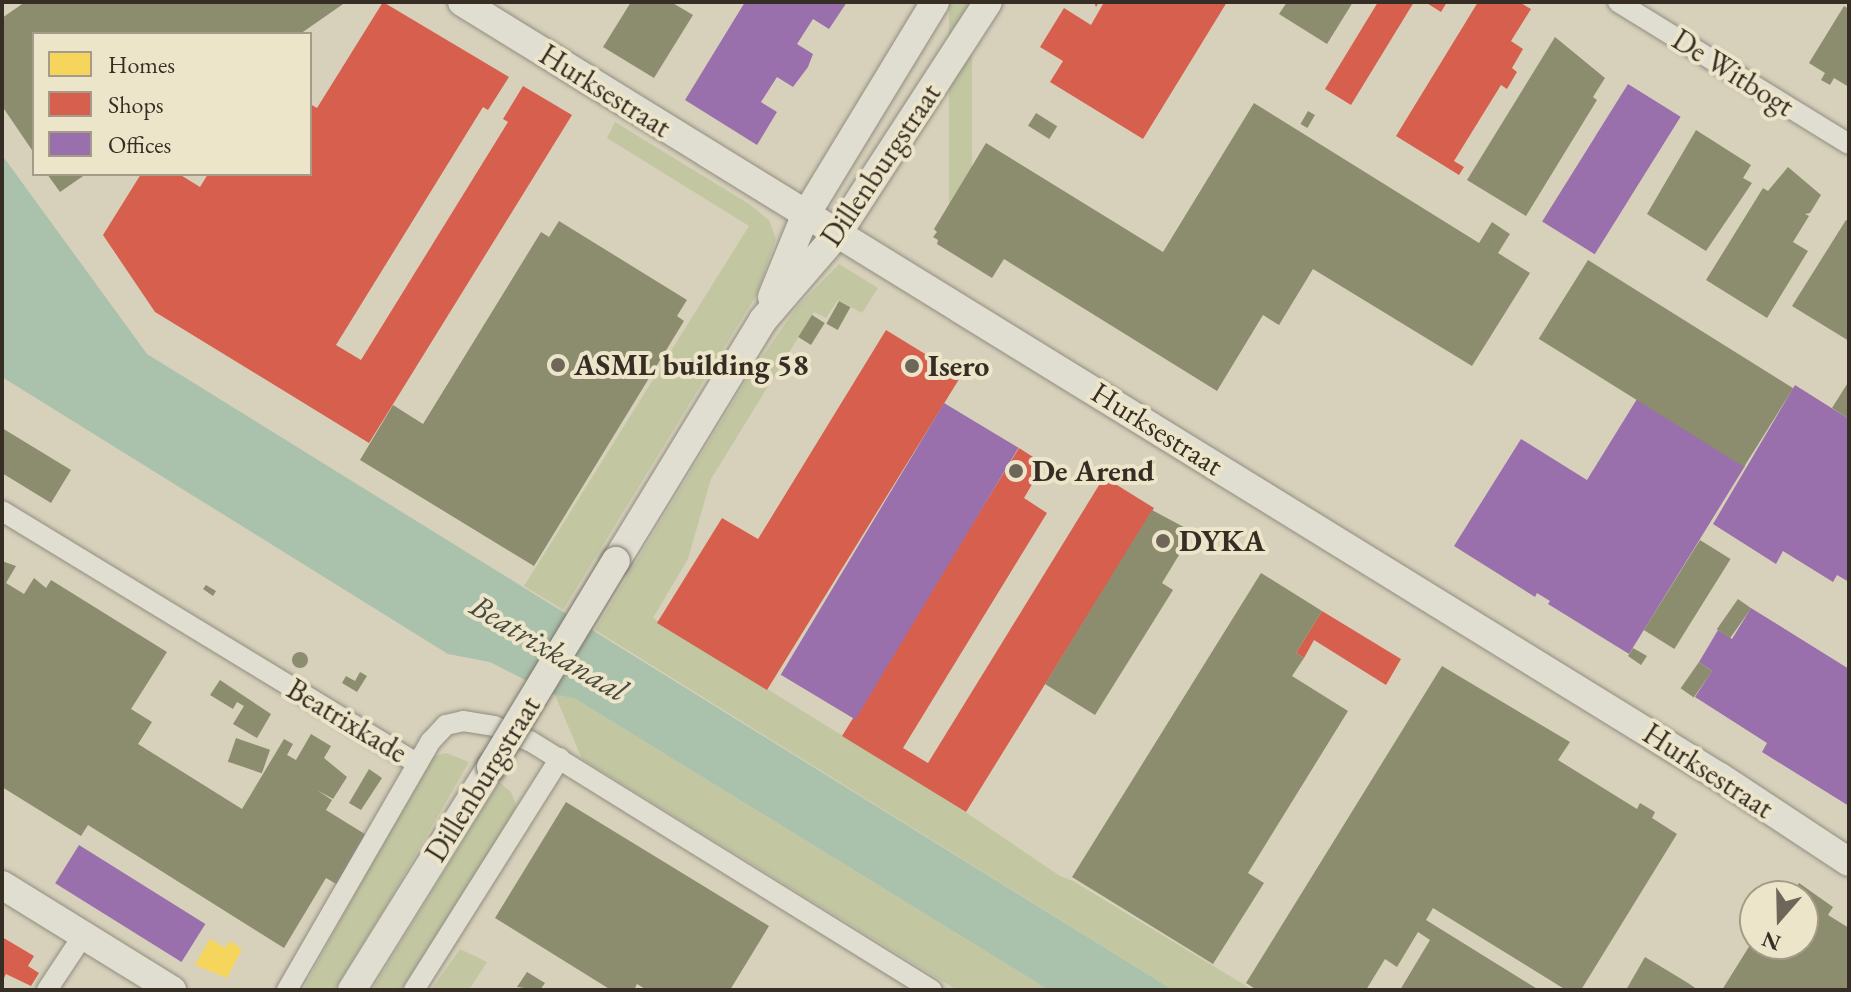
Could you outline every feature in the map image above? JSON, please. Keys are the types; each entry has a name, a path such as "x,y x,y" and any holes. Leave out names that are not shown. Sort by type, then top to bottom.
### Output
{"street":[{"name":"Hurksestraat","path":"462,2 805,216 838,233 1707,768 1849,862"},
{"name":"Dillenburgstraat","path":"763,320 805,216 935,2"},
{"name":"Dillenburgstraat","path":"352,990 763,320 838,233 988,2"},
{"name":"De Witbogt","path":"1618,2 1849,144"},
{"name":"Beatrixkade","path":"2,511 417,763 446,725 463,721 494,726 560,758 932,990"},
{"name":"Dillenburgstraat","path":"414,990 560,758"},
{"name":"Dillenburgstraat","path":"287,990 417,763"},
{"path":"2,885 172,990"},
{"path":"47,990 84,934"}],"shaded area":[{"path":"949,2 972,2 972,206 949,206"},
{"path":"615,122 749,204 769,220 776,239 757,294 563,610 524,586 749,226 607,138"},
{"path":"839,264 878,288 862,313 838,300 826,318 814,312 711,479 688,559 653,618 967,813 1060,876 1253,990 1173,990 595,630 749,376 797,307"},
{"path":"555,695 574,698 1049,990 957,990 582,759"},
{"path":"446,753 469,762 385,908 334,990 303,990 422,769 434,756"},
{"path":"499,782 511,792 516,805 512,819 401,990 372,990"},
{"path":"460,949 487,962 469,990 431,990"}],"water":[{"name":"Beatrixkanaal","path":"2,155 147,354 1173,990 1049,990 574,698 555,695 490,662 448,654 2,377"}],"building: Homes":[{"path":"210,939 225,948 230,941 242,949 227,978 195,965"}],"building: Shops":[{"path":"383,2 509,77 488,110 483,107 336,345 361,360 508,122 503,119 523,86 572,115 369,443 155,312 103,235 140,176 182,176 200,187 207,176 312,176 312,105 317,108"},
{"path":"1099,2 1227,2 1143,139 1050,82 1063,61 1040,47 1064,8 1091,25 1103,4"},
{"path":"1378,2 1414,2 1351,105 1325,89"},
{"path":"1425,2 1447,2 1441,12"},
{"path":"1478,2 1519,2 1531,9 1511,41 1523,49 1512,68 1517,72 1507,89 1501,85 1454,161 1464,167 1459,175 1396,136"},
{"path":"886,330 961,376 767,690 657,623 722,518 758,539"},
{"path":"1019,448 1044,464 1024,498 1047,513 903,748 928,763 1104,477 1154,508 966,812 842,736"},
{"path":"1322,611 1401,659 1386,685 1314,640 1304,658 1296,653"},
{"path":"2,937 34,956 28,966 39,973 31,986 6,974 2,982"}],"building: Offices":[{"path":"745,2 847,2 829,29 813,19 797,44 813,54 808,67 793,87 777,77 761,102 777,112 757,145 685,100"},
{"path":"1628,84 1681,117 1595,254 1542,221"},
{"path":"1795,385 1849,419 1849,582 1837,575 1833,582 1783,551 1776,564 1713,524"},
{"path":"1637,399 1745,466 1629,654 1548,604 1550,601 1537,593 1535,597 1454,546 1521,439 1587,480"},
{"path":"944,403 1019,448 855,720 781,675"},
{"path":"1751,608 1849,669 1849,806 1762,752 1767,743 1695,697 1712,671 1699,662 1718,630 1732,639"},
{"path":"79,845 205,924 182,962 55,883"}],"building: Industry":[{"path":"25,2 346,2 303,32 32,32 32,150 2,106 2,18"},
{"path":"631,2 671,2 693,15 654,78 603,47"},
{"path":"1287,2 1353,2 1327,44 1279,14"},
{"path":"1844,6 1849,9 1849,87 1834,78 1830,85 1821,80 1825,73 1809,63"},
{"path":"1555,37 1605,78 1593,97 1597,100 1526,216 1467,180"},
{"path":"1254,103 1479,243 1492,222 1510,234 1498,253 1530,273 1472,366 1313,269 1279,325 1263,315 1217,391 1004,259 992,278 937,244 938,240 933,237 937,232 934,229 986,143 1163,252"},
{"path":"1308,111 1315,115 1307,128 1300,124"},
{"path":"1036,113 1057,126 1049,139 1028,126"},
{"path":"1696,130 1751,165 1743,178 1752,183 1706,251 1647,214"},
{"path":"1788,167 1821,195 1810,213 1805,214 1809,216 1793,242 1808,251 1767,318 1706,280 1763,188 1768,191"},
{"path":"48,176 83,176 60,192"},
{"path":"1846,220 1849,222 1849,341 1792,306"},
{"name":"ASML building 58","path":"559,221 687,300 677,316 684,321 534,566 360,460 393,405 423,424 541,232 549,237"},
{"path":"1588,260 1793,388 1744,467 1539,339"},
{"path":"839,301 850,307 838,330 826,324"},
{"path":"812,315 825,323 811,345 798,337"},
{"path":"1849,381 1849,419 1832,408"},
{"path":"2,428 71,470 51,503 2,473"},
{"path":"1152,510 1193,532 1162,583 1173,590 1095,715 1045,684"},
{"path":"1700,540 1731,559 1674,649 1644,630"},
{"path":"2,561 16,566 6,583 24,594 34,578 46,588 51,580 167,652 131,709 152,722 138,744 242,809 284,739 293,744 287,755 296,760 311,734 331,746 324,758 347,777 333,799 317,790 332,800 326,810 368,836 338,885 326,878 284,948 88,825 81,836 2,787"},
{"path":"1261,573 1322,611 1296,653 1304,658 1292,676 1348,711 1248,873 1264,883 1213,964 1072,877"},
{"path":"206,585 216,591 213,596 203,589"},
{"path":"1738,599 1751,608 1730,638 1717,629"},
{"path":"1633,648 1647,656 1641,665 1628,656"},
{"path":"297,652 303,652 308,660 306,666 297,668 292,663 292,657"},
{"path":"1699,662 1712,671 1694,697 1681,688"},
{"path":"1442,666 1570,742 1558,760 1637,809 1640,803 1655,812 1652,818 1677,834 1581,990 1566,990 1433,908 1426,920 1539,990 1400,990 1430,940 1418,932 1397,967 1385,959 1366,990 1257,990 1246,983"},
{"path":"360,672 367,676 357,692 342,683 346,676 355,681"},
{"path":"220,680 271,714 257,738 233,724 244,706 237,702 233,709 210,695"},
{"path":"236,738 270,750 262,773 228,762"},
{"path":"369,769 382,778 361,810 349,803"},
{"path":"566,802 769,926 730,990 647,990 637,984 634,990 611,990 495,918"},
{"path":"1819,897 1833,907 1828,915 1849,928 1849,990 1722,990 1741,960 1819,960"},
{"path":"1645,957 1688,983 1698,990 1626,990"},
{"path":"527,972 545,983 540,990 517,987"}],"place":[{"name":"ASML building 58","path":"558,365"},
{"name":"Isero","path":"912,366"},
{"name":"De Arend","path":"1016,471"},
{"name":"DYKA","path":"1163,541"}]}
